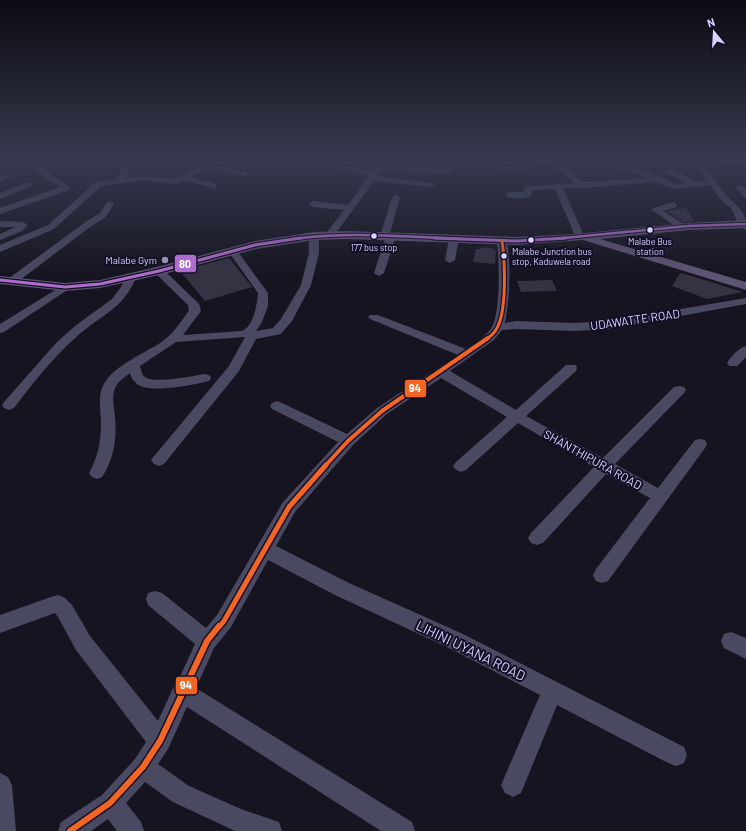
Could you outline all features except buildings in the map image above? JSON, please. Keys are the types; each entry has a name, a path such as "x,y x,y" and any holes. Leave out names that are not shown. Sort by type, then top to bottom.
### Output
{"main road":[{"path":"6,281 65,287 100,284 159,271 280,240 314,236 388,236 502,241 544,240 681,226 745,225"},
{"path":"603,234 632,252"},
{"path":"579,236 746,286"}],"street":[{"path":"0,211 35,199"},
{"path":"0,250 51,227 83,199"},
{"path":"330,235 357,199"},
{"path":"379,273 396,199"},
{"path":"563,199 579,236"},
{"path":"725,199 734,206 745,225"},
{"path":"6,281 87,225 103,216 110,204"},
{"path":"313,204 351,208"},
{"path":"673,205 656,210 681,226"},
{"path":"0,224 23,225 19,229 0,237"},
{"path":"160,460 234,368 251,337 258,334 277,331 286,321 306,285 314,253 314,236"},
{"path":"450,260 454,239"},
{"path":"70,831 110,803 143,768 160,741 207,641 224,621 266,550 289,507 348,441 382,411 467,354 490,337 498,327 502,309 505,264 502,241"},
{"path":"172,339 243,334 249,332 256,322 262,306 263,293 233,251"},
{"path":"97,473 103,466 106,451 108,389 115,379 172,339 195,311 195,308 159,271"},
{"path":"9,405 31,376 62,345 80,328 114,304 126,291 130,278"},
{"path":"0,329 65,287"},
{"name":"UDAWATTE ROAD","path":"498,327 516,325 574,327 610,325 746,301"},
{"path":"374,317 467,354"},
{"path":"733,363 746,350"},
{"path":"133,366 139,379 143,382 160,383 204,378"},
{"path":"461,466 571,368"},
{"name":"SHANTHIPURA ROAD","path":"441,372 516,416 661,497"},
{"path":"537,538 604,466 679,390"},
{"path":"277,406 348,441"},
{"path":"602,575 700,444"},
{"name":"LIHINI UYANA ROAD","path":"266,550 342,589 456,641 676,755"},
{"path":"155,599 207,641"},
{"path":"0,624 18,619 42,607 58,604 65,611 84,643 160,741"},
{"path":"513,785 552,691"},
{"path":"182,692 403,831"},
{"path":"143,768 181,794 238,820 270,831"},
{"path":"0,785 4,831"},
{"path":"110,803 132,831"}],"transit line":[{"name":"80","path":"0,280 65,287 100,284 159,271 255,245 314,236 348,235 516,241 574,238 688,226 746,224"},
{"name":"94","path":"70,831 110,803 143,767 160,741 207,641 224,621 289,507 348,441 382,411 467,354 490,337 498,327 502,309 505,264 502,241"}],"place":[{"name":"Malabe Bus station","path":"650,230"},
{"name":"177 bus stop","path":"374,236"},
{"name":"Malabe Junction bus stop, Kaduwela road","path":"504,256"},
{"name":"Malabe Gym","path":"165,260"}]}
